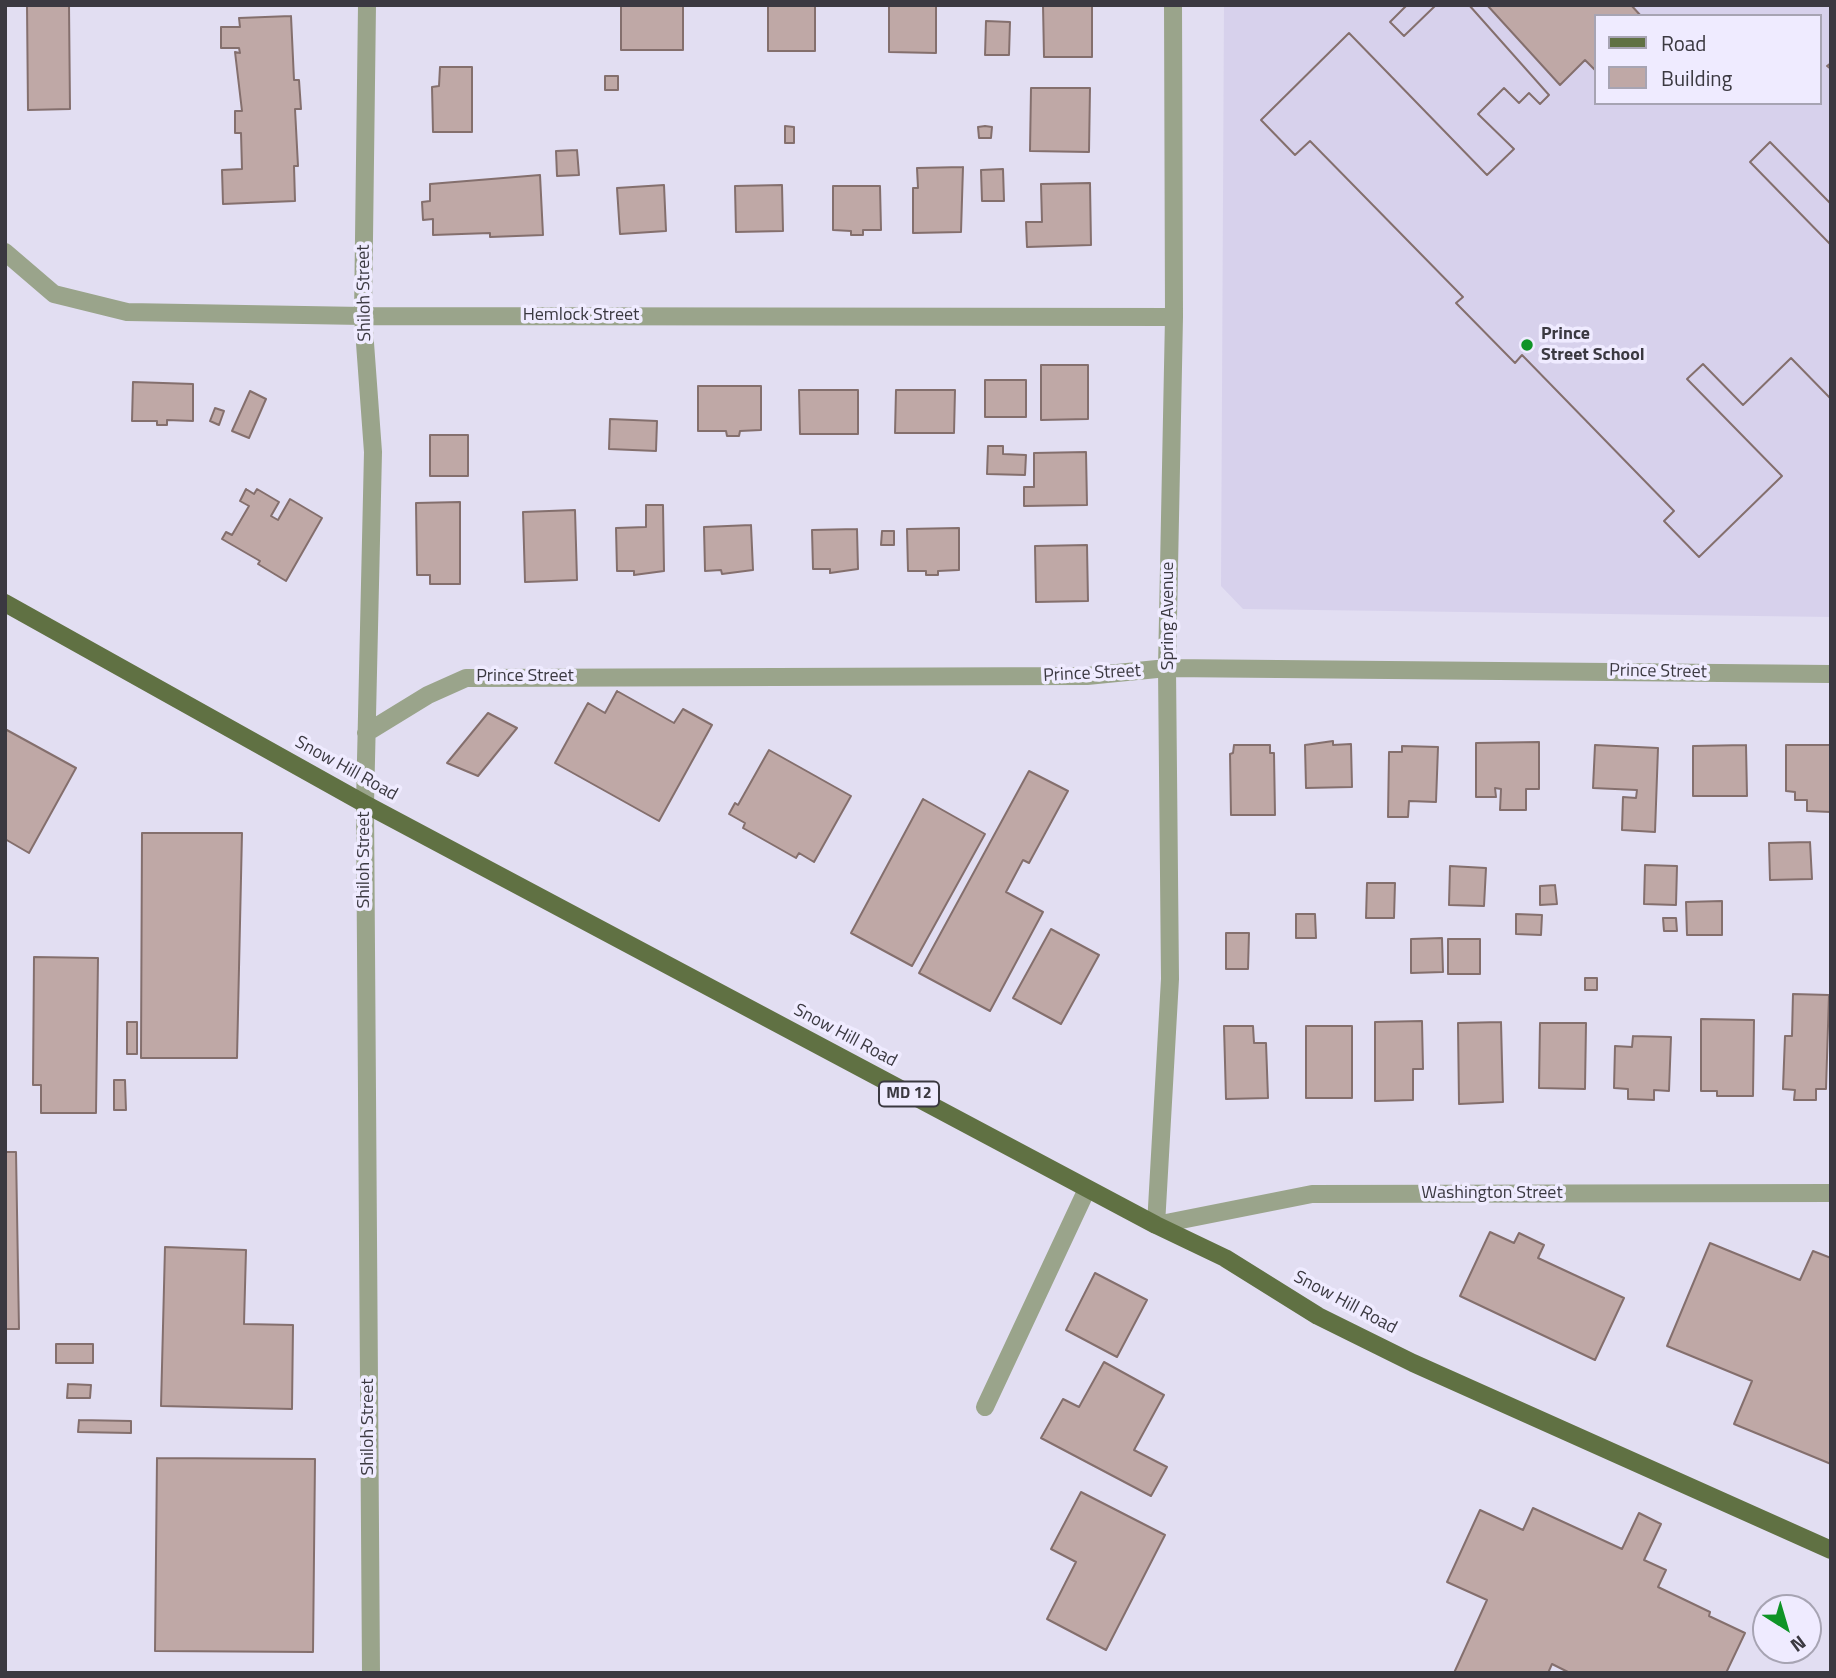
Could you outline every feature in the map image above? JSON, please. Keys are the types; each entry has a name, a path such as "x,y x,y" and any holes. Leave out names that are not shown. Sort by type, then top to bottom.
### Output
{"main road":[{"name":"Snow Hill Road","path":"5,603 365,804 1156,1226 1225,1258 1318,1316 1413,1363 1831,1550"}],"street":[{"name":"Shiloh Street","path":"367,5 363,316 373,452 365,804 371,1673"},
{"name":"Spring Avenue","path":"1156,1226 1170,979 1167,668 1174,317 1173,5"},
{"name":"Hemlock Street","path":"5,252 54,294 127,312 363,316 1174,317"},
{"name":"Prince Street","path":"366,733 428,695 466,678 1087,676 1167,668 1831,674"},
{"path":"985,1408 1087,1188"},
{"name":"Washington Street","path":"1156,1226 1312,1194 1831,1194"}],"shaded area":[{"name":"Prince Street School","path":"1224,5 1831,5 1831,617 1243,609 1221,586"}],"building":[{"path":"27,5 69,5 70,109 28,110"},
{"path":"621,5 683,5 683,50 621,50"},
{"path":"768,5 815,5 815,51 768,51"},
{"path":"889,5 936,5 936,53 889,52"},
{"path":"1043,5 1092,5 1092,57 1044,57"},
{"path":"1407,5 1436,5 1404,36 1390,22"},
{"path":"1407,5 1436,5 1404,36 1390,22"},
{"path":"1469,5 1487,5 1560,85 1585,60 1594,69 1594,105 1822,105 1822,14 1639,14 1631,5 1831,5 1831,63 1827,66 1831,69 1831,204 1770,142 1750,162 1831,245 1831,399 1791,358 1743,405 1703,364 1687,379 1782,476 1699,557 1664,521 1674,511 1522,355 1515,363 1456,303 1463,297 1310,141 1295,155 1261,120 1349,33 1487,175 1514,149 1478,114 1504,88 1519,103 1529,93 1540,104 1549,95"},
{"path":"1469,5 1831,5 1831,63 1827,66 1831,69 1831,204 1770,142 1750,162 1831,245 1831,399 1791,358 1743,405 1703,364 1687,379 1782,476 1699,557 1664,521 1674,511 1522,355 1515,363 1456,303 1463,297 1310,141 1295,155 1261,120 1349,33 1487,175 1514,149 1478,114 1504,88 1519,103 1529,93 1540,104 1549,95"},
{"path":"291,16 294,80 299,80 301,109 295,109 298,166 294,166 295,201 223,204 222,170 242,169 241,133 235,133 235,111 242,111 235,52 240,53 239,48 221,48 221,27 240,27 239,18"},
{"path":"986,21 1010,22 1009,55 985,55"},
{"path":"440,67 472,67 472,132 433,132 432,87 439,86"},
{"path":"605,76 618,76 618,90 605,90"},
{"path":"1031,88 1090,88 1089,152 1030,151"},
{"path":"785,126 794,127 794,143 785,143"},
{"path":"978,127 992,127 991,138 979,138"},
{"path":"577,150 579,175 557,176 556,151"},
{"path":"963,167 961,232 913,233 913,188 918,188 917,168"},
{"path":"1003,169 1004,201 982,201 981,170"},
{"path":"540,175 543,235 433,235 433,219 423,220 422,202 430,201 430,184"},
{"path":"1090,183 1091,245 1027,247 1026,222 1042,222 1041,184"},
{"path":"664,185 666,231 620,234 617,188"},
{"path":"782,185 783,231 736,232 735,186"},
{"path":"833,186 880,186 881,230 863,230 863,235 851,235 851,231 833,230"},
{"path":"1041,365 1088,365 1088,419 1041,420"},
{"path":"985,380 1026,380 1026,417 985,417"},
{"path":"133,382 193,384 193,421 167,420 167,425 157,425 157,421 132,421"},
{"path":"698,386 761,386 761,430 740,431 739,436 727,436 726,431 698,431"},
{"path":"799,390 858,390 858,434 800,434"},
{"path":"896,390 955,390 954,433 895,433"},
{"path":"250,391 266,399 249,438 232,431"},
{"path":"215,408 224,411 219,425 210,421"},
{"path":"610,419 657,421 656,451 609,449"},
{"path":"430,435 468,435 468,476 430,476"},
{"path":"988,446 1003,446 1003,454 1026,455 1025,475 987,474"},
{"path":"1086,452 1087,505 1024,506 1024,487 1034,487 1034,453"},
{"path":"246,489 254,494 257,489 279,502 271,516 278,520 290,499 322,518 286,581 258,564 260,561 222,539 226,532 232,535 249,506 240,501"},
{"path":"460,502 460,584 430,584 430,575 417,575 416,503"},
{"path":"646,505 663,505 664,571 634,575 634,571 617,571 616,528 646,527"},
{"path":"575,510 577,580 525,582 523,512"},
{"path":"751,525 753,570 722,574 721,570 705,571 704,527"},
{"path":"959,528 959,570 938,571 938,575 926,575 926,571 908,571 907,529"},
{"path":"857,529 858,569 830,573 830,569 813,569 812,530"},
{"path":"882,531 894,531 894,545 881,545"},
{"path":"1087,545 1088,601 1036,602 1035,546"},
{"path":"617,691 674,723 683,709 712,725 659,821 555,763 588,703 605,713"},
{"path":"488,713 517,728 478,776 447,763"},
{"path":"5,729 76,768 29,853 5,839"},
{"path":"1333,741 1333,745 1351,744 1352,787 1306,788 1305,745"},
{"path":"1539,742 1539,789 1526,789 1526,810 1500,810 1501,789 1495,788 1496,797 1476,797 1476,743"},
{"path":"1234,745 1270,745 1270,753 1274,753 1275,815 1231,815 1230,754 1233,753"},
{"path":"1595,745 1658,748 1655,832 1622,830 1623,797 1636,798 1637,790 1593,788"},
{"path":"1746,745 1747,796 1693,796 1693,746"},
{"path":"1786,745 1831,745 1831,812 1807,811 1807,800 1795,800 1795,792 1786,791"},
{"path":"1402,746 1438,747 1436,802 1409,801 1408,817 1388,817 1389,752 1402,752"},
{"path":"769,750 851,796 814,862 799,853 796,858 743,828 745,823 729,814 735,803 738,805"},
{"path":"1029,771 1068,791 1029,863 1023,860 1006,892 1043,912 990,1011 919,973"},
{"path":"923,799 985,834 912,966 851,933"},
{"path":"142,833 242,833 237,1058 141,1058"},
{"path":"1810,842 1812,879 1770,880 1769,843"},
{"path":"1645,865 1677,866 1676,905 1644,904"},
{"path":"1450,866 1486,868 1484,906 1449,905"},
{"path":"1367,883 1395,883 1394,918 1366,918"},
{"path":"1555,885 1557,904 1540,905 1540,886"},
{"path":"1722,901 1722,935 1687,935 1686,902"},
{"path":"1296,914 1315,914 1316,938 1296,938"},
{"path":"1516,914 1542,915 1541,935 1516,934"},
{"path":"1663,918 1676,918 1677,931 1664,931"},
{"path":"1051,929 1099,955 1061,1024 1013,998"},
{"path":"1226,933 1249,933 1248,969 1226,969"},
{"path":"1442,938 1443,972 1411,973 1411,939"},
{"path":"1448,939 1480,939 1480,974 1448,974"},
{"path":"34,957 98,958 96,1113 41,1113 41,1085 33,1085"},
{"path":"1585,978 1597,978 1597,990 1585,990"},
{"path":"1793,994 1829,995 1826,1089 1816,1089 1816,1100 1794,1100 1795,1090 1783,1089 1785,1036 1792,1036"},
{"path":"1701,1019 1754,1020 1753,1096 1717,1096 1717,1091 1701,1091"},
{"path":"1422,1021 1423,1069 1413,1069 1413,1100 1375,1101 1375,1022"},
{"path":"127,1022 137,1022 137,1054 127,1054"},
{"path":"1501,1022 1503,1102 1459,1104 1458,1023"},
{"path":"1540,1023 1586,1023 1585,1089 1539,1088"},
{"path":"1224,1026 1253,1026 1254,1043 1266,1043 1268,1098 1226,1099"},
{"path":"1306,1026 1352,1026 1352,1098 1306,1098"},
{"path":"1633,1036 1671,1037 1669,1091 1654,1090 1654,1100 1628,1099 1628,1089 1614,1088 1615,1046 1632,1047"},
{"path":"114,1080 125,1080 126,1110 114,1110"},
{"path":"5,1152 16,1152 19,1329 5,1329"},
{"path":"1490,1232 1514,1243 1519,1233 1544,1245 1538,1258 1624,1298 1595,1360 1460,1296"},
{"path":"1710,1243 1800,1280 1813,1251 1831,1258 1831,1464 1734,1424 1752,1381 1667,1346"},
{"path":"165,1247 246,1250 244,1324 293,1325 292,1409 161,1406"},
{"path":"1095,1273 1147,1300 1117,1357 1066,1330"},
{"path":"56,1344 93,1344 93,1363 56,1363"},
{"path":"1104,1362 1164,1395 1134,1450 1167,1467 1151,1496 1041,1438 1063,1399 1079,1407"},
{"path":"68,1384 91,1385 90,1398 67,1398"},
{"path":"79,1420 131,1421 131,1433 78,1432"},
{"path":"157,1458 315,1459 313,1652 155,1651"},
{"path":"1081,1492 1165,1535 1106,1650 1047,1619 1076,1562 1051,1549"},
{"path":"1533,1508 1622,1549 1639,1513 1661,1524 1644,1560 1666,1570 1658,1587 1710,1612 1709,1616 1745,1633 1726,1673 1570,1673 1552,1664 1548,1673 1454,1673 1487,1600 1447,1582 1480,1510 1523,1530"}],"place":[{"name":"Prince Street School","path":"1527,345"}]}
